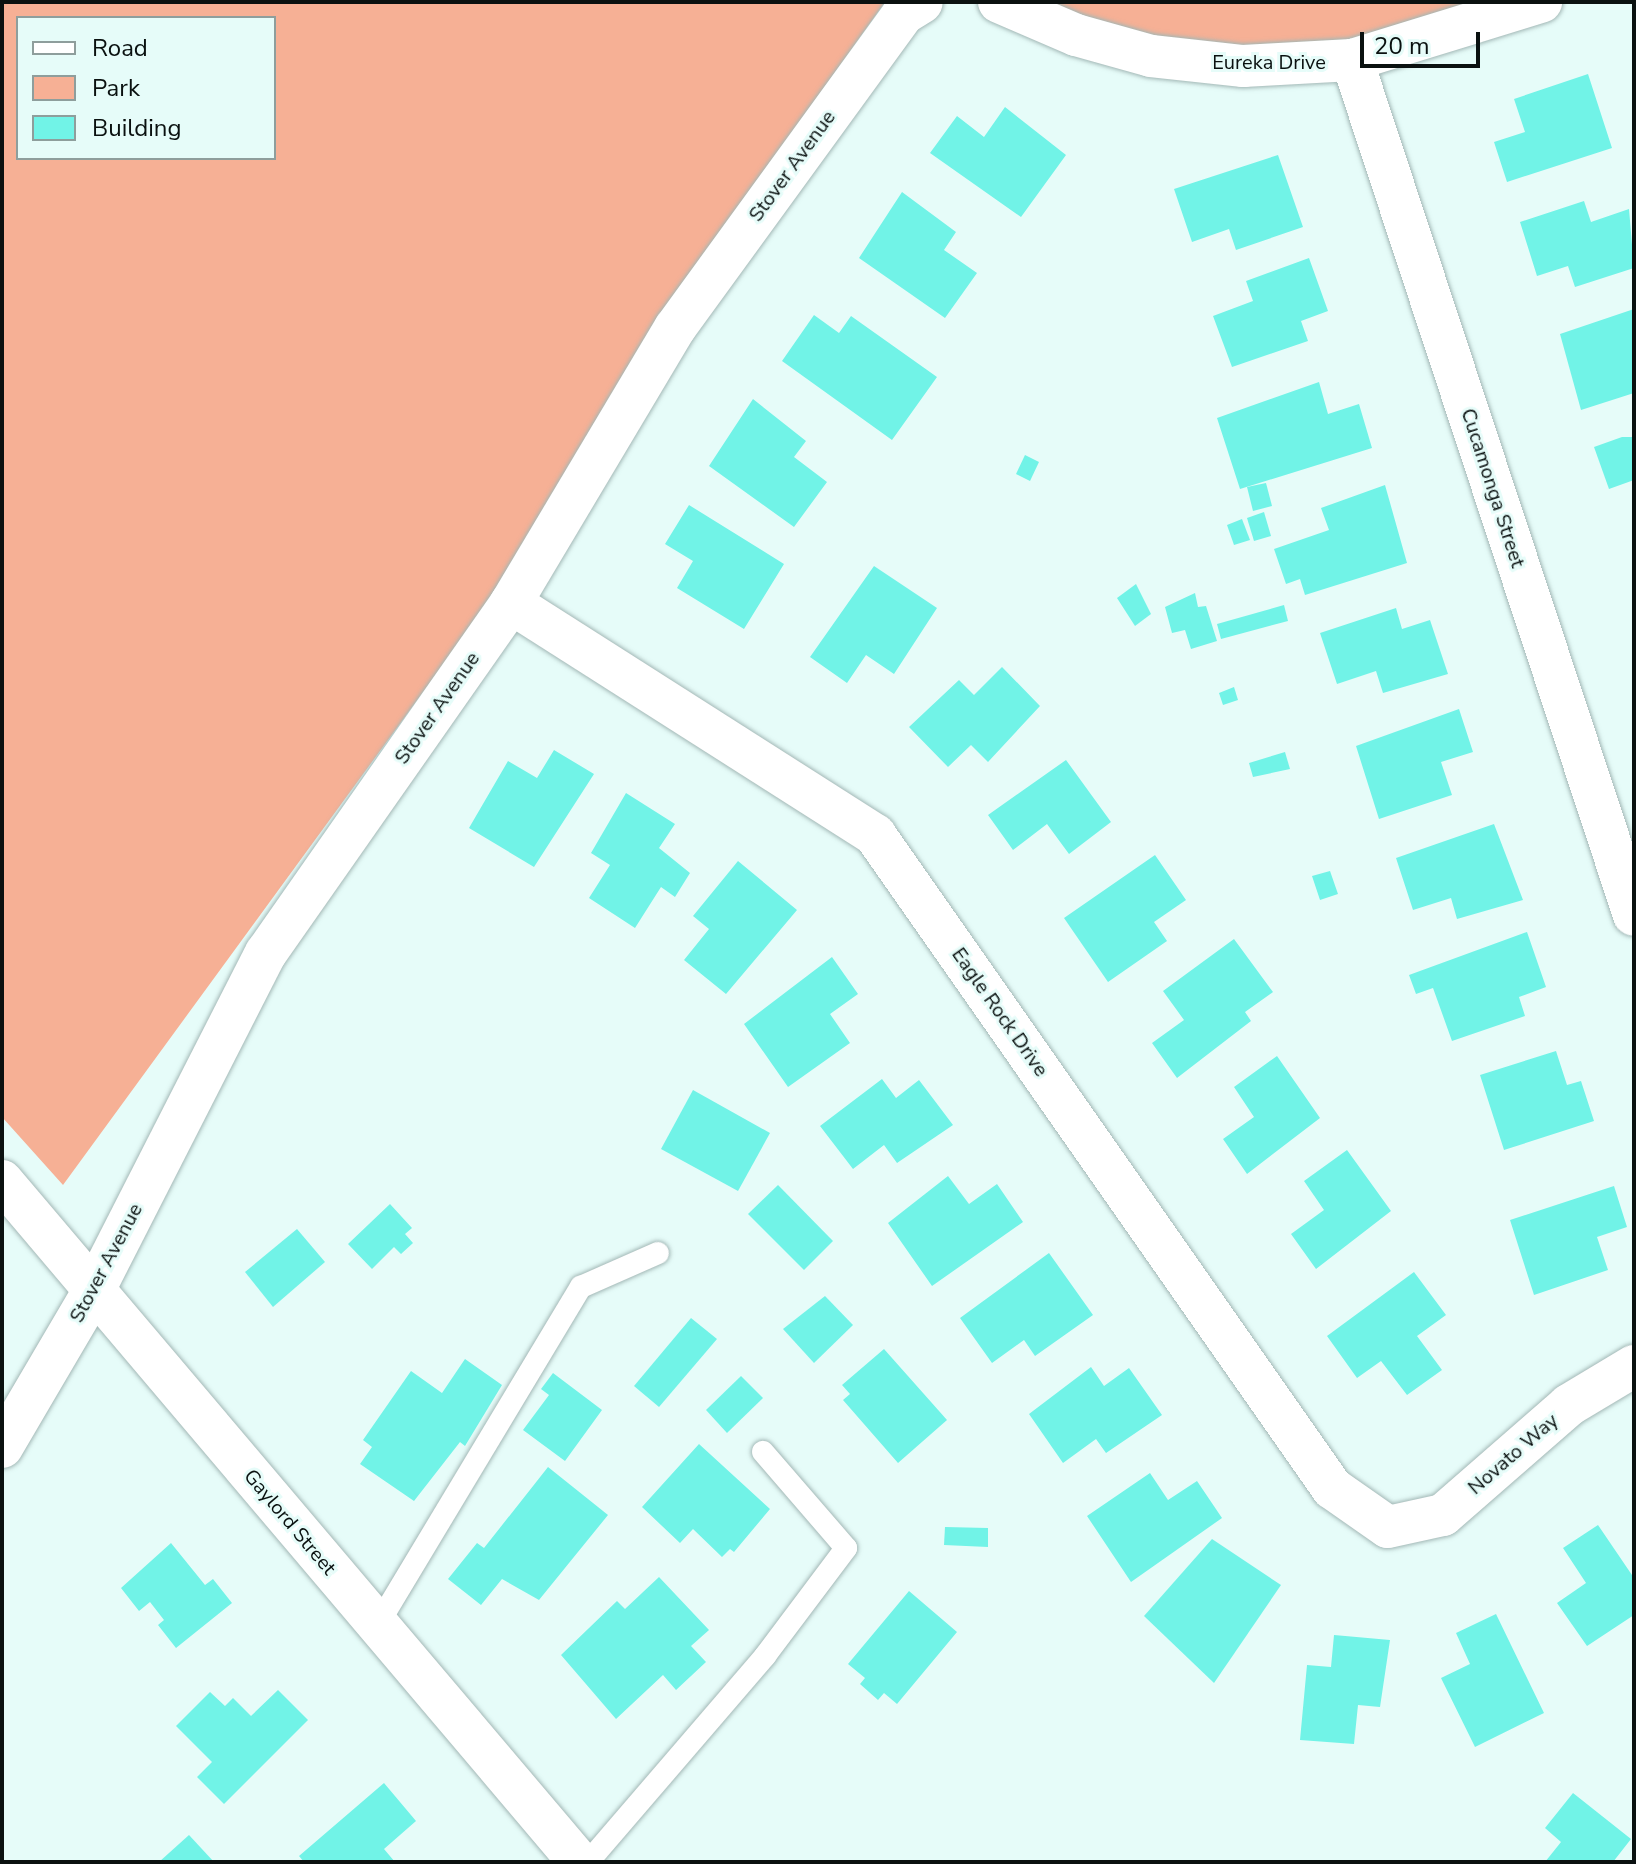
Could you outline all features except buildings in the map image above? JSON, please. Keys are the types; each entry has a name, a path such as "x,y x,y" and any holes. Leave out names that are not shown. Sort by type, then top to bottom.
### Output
{"street":[{"name":"Stover Avenue","path":"2,1447 94,1290 266,953 511,603 675,328 903,14 922,2"},
{"name":"Eureka Drive","path":"999,2 1076,35 1151,56 1243,66 1352,60 1541,2"},
{"name":"Cucamonga Street","path":"1352,60 1634,915"},
{"name":"Eagle Rock Drive","path":"511,603 875,835 1332,1488 1388,1527"},
{"name":"Gaylord Street","path":"2,1181 579,1862"},
{"name":"Novato Way","path":"1388,1527 1443,1515 1569,1405 1634,1366"}],"lane":[{"path":"377,1626 581,1287 658,1253"},
{"path":"588,1862 765,1656 846,1548 763,1452"}],"green space":[{"path":"2,2 885,2 657,322 499,588 63,1185 2,1117"},
{"path":"1051,2 1482,2 1382,33 1316,45 1253,46 1161,40 1086,18"}]}
